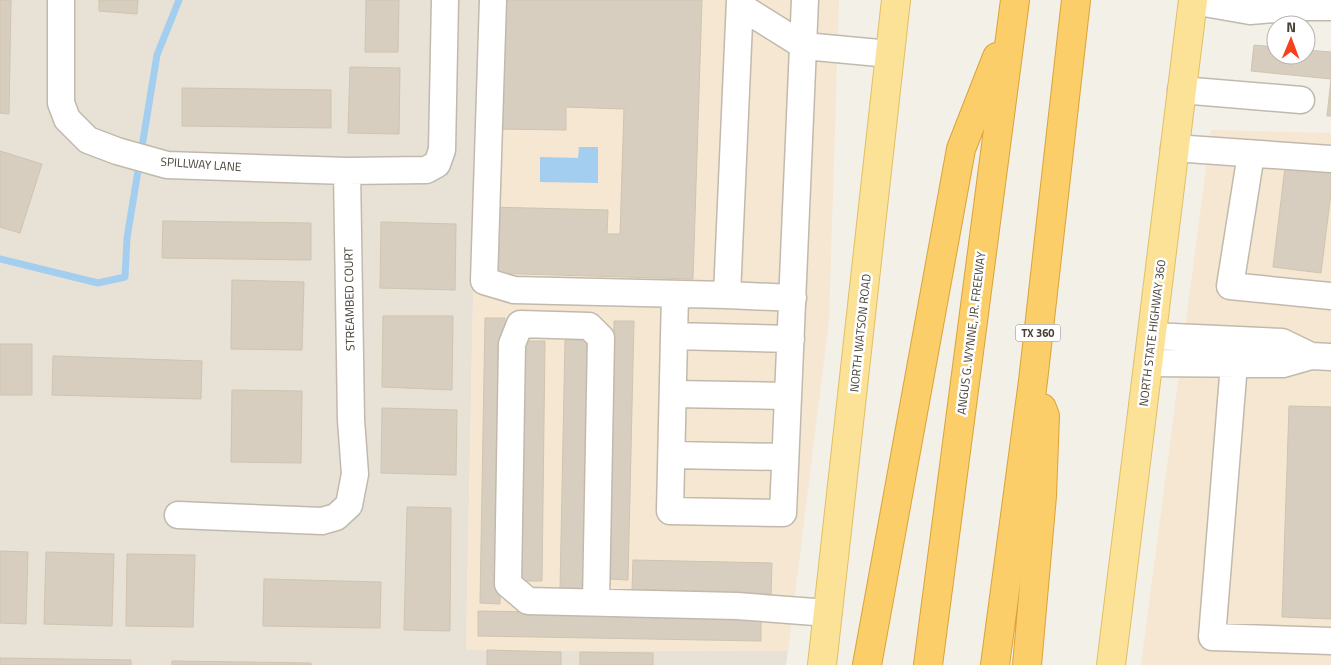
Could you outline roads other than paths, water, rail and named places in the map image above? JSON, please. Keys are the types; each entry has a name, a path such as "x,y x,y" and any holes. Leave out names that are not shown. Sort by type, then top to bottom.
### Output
{"highway":[{"name":"TX 360","path":"995,665 1033,381 1076,0"},
{"path":"867,665 961,149 1014,8"},
{"name":"ANGUS G. WYNNE, JR. FREEWAY","path":"928,665 1014,8"},
{"path":"1027,665 1042,496 1045,416 1033,381"}],"main road":[{"name":"NORTH WATSON ROAD","path":"822,665 896,0"},
{"name":"NORTH STATE HIGHWAY 360","path":"1111,665 1193,0"}],"lane":[{"name":"SPILLWAY LANE","path":"61,0 61,103 67,119 88,140 117,151 167,165 348,171"},
{"path":"348,171 426,170 437,164 442,150 445,0"},
{"path":"493,0 484,281 514,290 793,298"},
{"path":"675,294 670,511 783,513 805,0"},
{"path":"1193,0 1250,11 1301,3 1331,7"},
{"path":"727,295 740,3"},
{"path":"740,3 804,46 890,54"},
{"path":"1181,90 1301,100"},
{"path":"1174,148 1331,160"},
{"path":"1250,154 1230,286 1331,296"},
{"name":"STREAMBED COURT","path":"178,516 322,521 336,517 349,505 355,474 351,420 348,171"},
{"path":"596,602 601,338 589,326 520,324 512,344 508,584 528,601 738,606 828,613"},
{"path":"674,336 791,339"},
{"path":"1152,336 1282,342 1321,356"},
{"path":"1148,363 1282,364 1321,356"},
{"path":"1234,364 1212,637 1331,641"},
{"path":"673,394 788,396"},
{"path":"672,455 786,457"}],"water":[{"path":"579,147 598,147 598,183 540,182 540,157 578,158"}],"waterway":[{"path":"0,259 98,283 125,277 127,238 157,55 179,0"}]}
